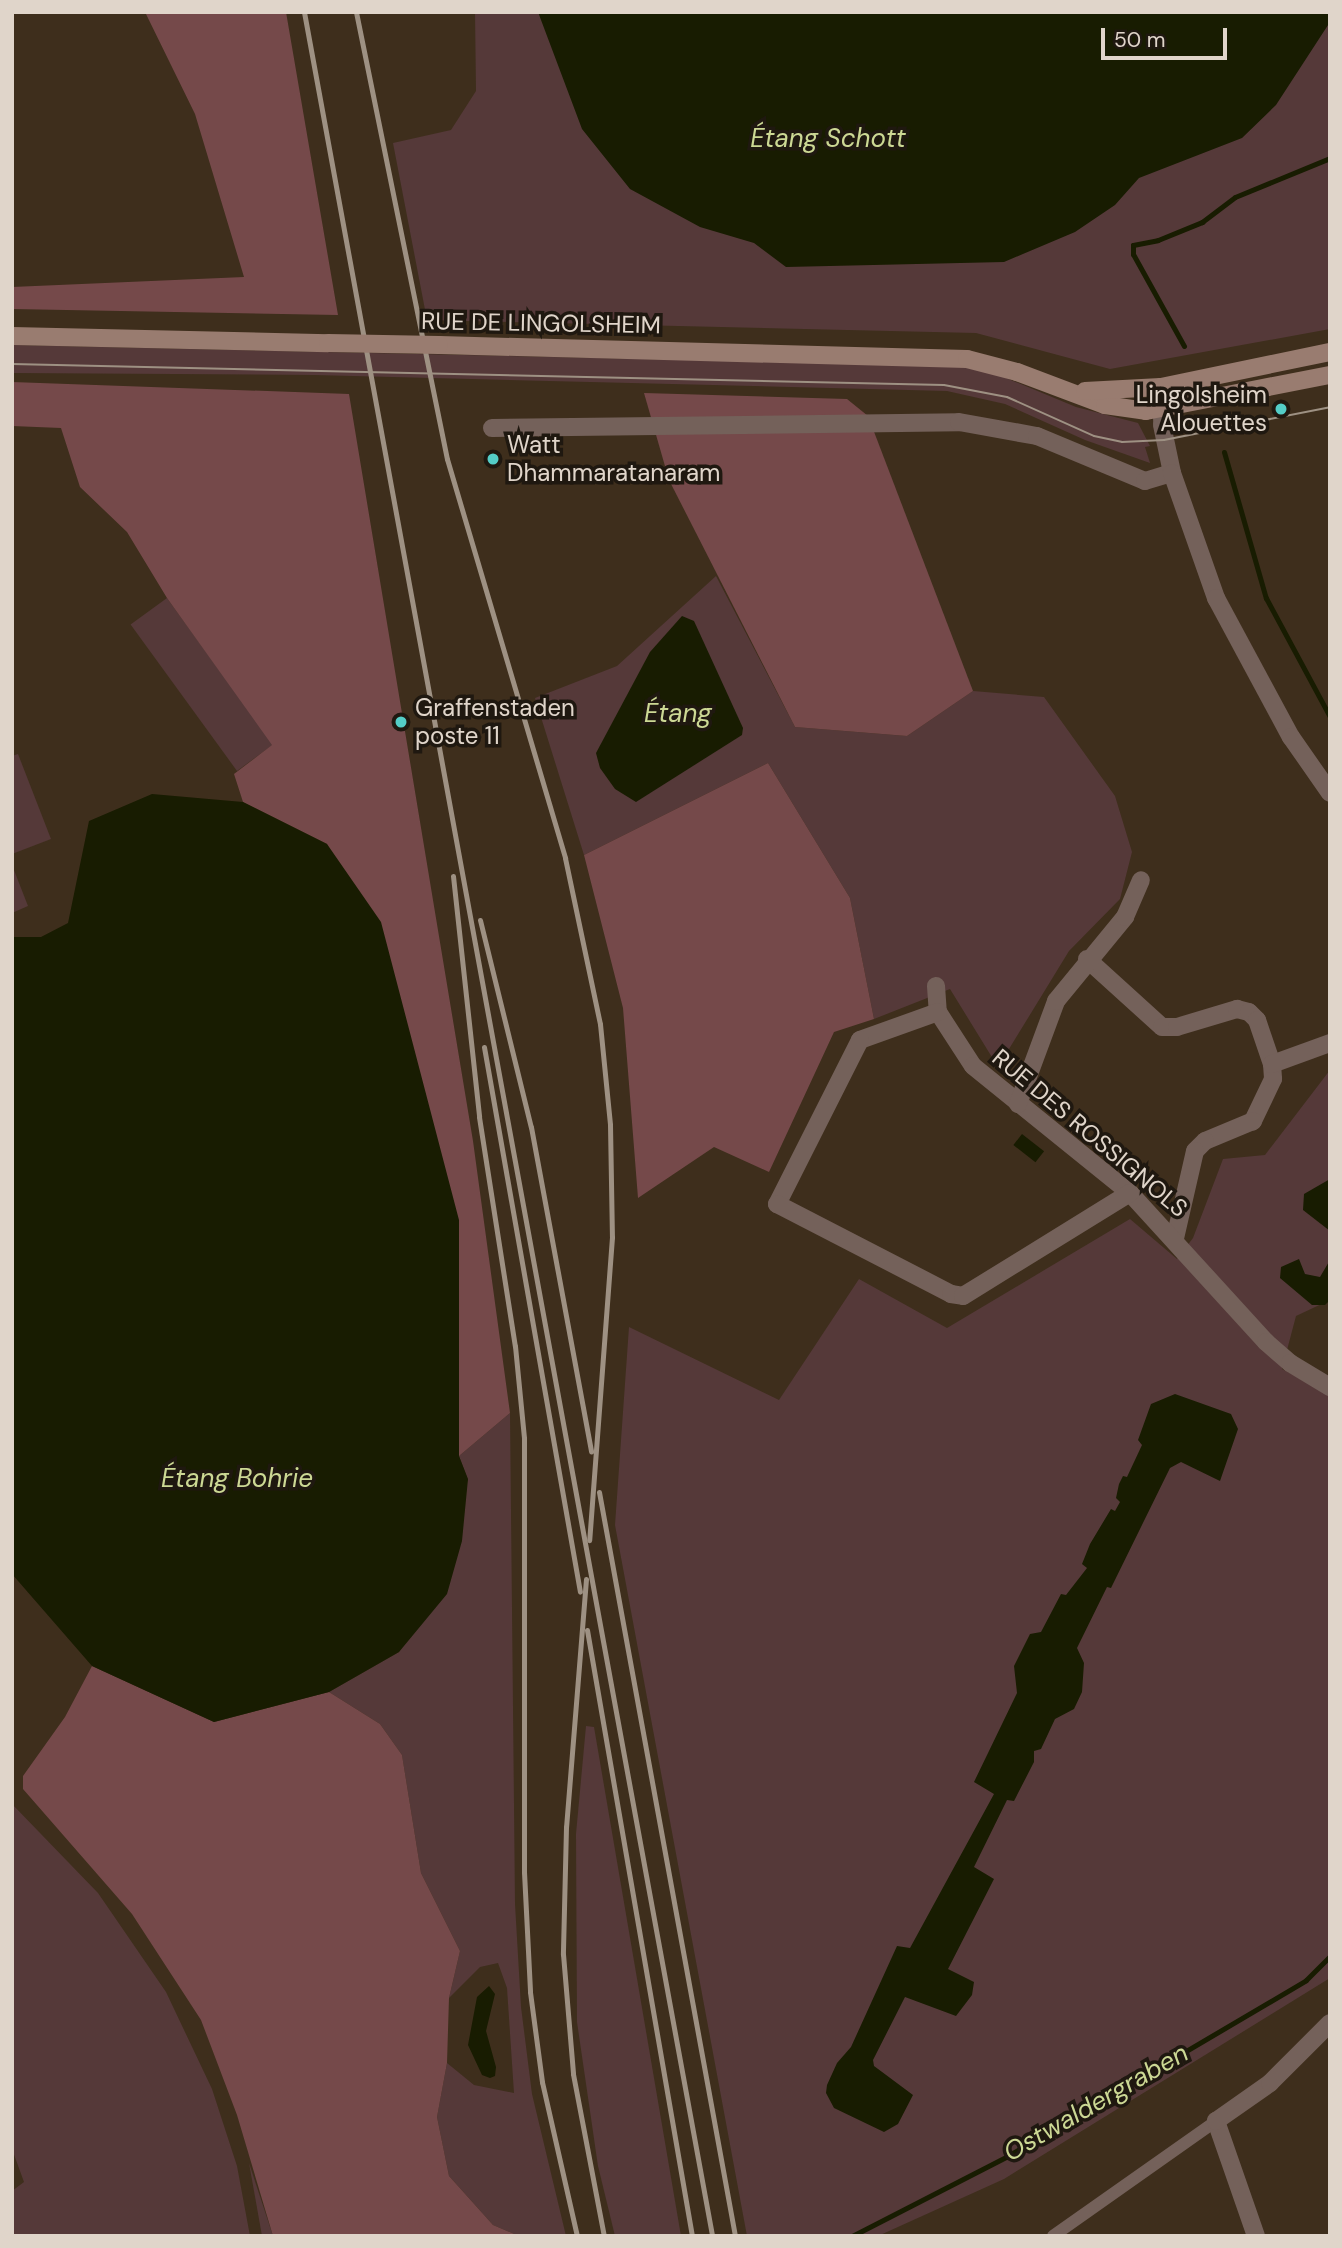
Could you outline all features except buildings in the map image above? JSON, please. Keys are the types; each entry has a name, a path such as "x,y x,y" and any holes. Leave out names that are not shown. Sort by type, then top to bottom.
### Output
{"main road":[{"name":"RUE DE LINGOLSHEIM","path":"12,336 931,356 992,364 1117,408 1160,409 1330,375"},
{"name":"RUE DE LINGOLSHEIM","path":"1064,389 1119,392 1161,387 1330,352"}],"street":[{"path":"1161,387 1160,409 1172,474 1216,598 1246,659 1290,737 1330,793"},
{"path":"492,428 959,422 1037,436 1145,481 1172,474"},
{"path":"1018,1104 1045,1021 1087,959 1125,917 1141,880"},
{"path":"1087,959 1163,1027 1177,1027 1237,1009 1249,1012 1257,1020 1272,1064 1273,1079 1253,1121 1205,1141 1195,1151 1175,1238"},
{"name":"RUE DES ROSSIGNOLS","path":"936,986 938,1012 973,1066 1130,1193 1175,1238 1266,1342 1290,1363 1330,1387"},
{"path":"938,1012 860,1040 778,1204 951,1294 963,1296 1130,1193"},
{"path":"1272,1064 1330,1043"},
{"path":"1053,2236 1270,2083 1330,2023"},
{"path":"1216,2121 1256,2236"}],"shaded area":[{"path":"145,12 286,12 338,315 12,309 12,287 244,277 195,114"},
{"path":"475,12 1330,12 1330,329 1110,369 976,333 427,320 393,143 451,130 476,91"},
{"path":"12,345 957,366 994,373 1076,407 1138,423 1150,446 1145,447 1150,463 1085,440 1005,404 947,391 314,375 12,373"},
{"path":"12,382 349,394 473,1141 510,1413 459,1456 458,1412 327,844 243,802 234,774 272,745 167,598 127,532 80,487 61,428 12,426"},
{"path":"644,393 847,399 868,416 973,691 907,736 795,727 669,480"},
{"path":"716,576 795,727 907,736 973,691 1044,697 1115,796 1132,852 1120,899 1069,951 998,1067 950,989 874,1019 850,898 768,763 584,855 535,698 617,666"},
{"path":"167,598 273,744 237,771 131,624"},
{"path":"18,754 51,839 12,854 12,756"},
{"path":"768,763 850,898 874,1019 834,1032 769,1172 714,1147 638,1198 623,1008 584,855"},
{"path":"12,865 28,906 12,913"},
{"path":"1330,1070 1330,1300 1296,1316 1282,1369 1330,1394 1330,1978 1004,2179 878,2236 747,2236 615,1525 629,1327 779,1400 859,1279 947,1328 1130,1219 1177,1259 1193,1238 1223,1159 1265,1155"},
{"path":"510,1413 515,1904 521,2007 532,2094 566,2236 519,2236 493,2225 449,2176 437,2117 447,2063 474,2085 514,2093 507,1988 498,1963 480,1967 449,1998 460,1951 421,1873 402,1755 380,1724 329,1692 399,1652 468,1480 459,1456"},
{"path":"92,1666 214,1722 329,1692 380,1724 402,1755 421,1873 460,1951 449,1998 447,2063 437,2117 449,2176 493,2225 519,2236 273,2236 237,2115 201,2020 132,1914 23,1789 23,1776 65,1717"},
{"path":"586,1726 594,1727 681,2236 615,2236 598,2166 577,2022 576,1834"},
{"path":"12,1804 98,1893 166,1992 212,2089 237,2166 250,2236 12,2236 12,2191 24,2182 12,2149"},
{"path":"249,2163 273,2236 262,2236"}],"water":[{"name":"Étang Schott","path":"538,12 1330,12 1330,22 1276,105 1242,138 1139,178 1115,205 1075,232 1004,262 786,267 754,243 700,227 630,189 582,129"},
{"name":"Étang","path":"682,616 694,621 743,728 742,735 636,802 615,789 600,768 596,753 650,652"},
{"name":"Étang Bohrie","path":"152,794 243,802 327,844 381,922 459,1220 459,1456 468,1479 462,1541 447,1594 399,1652 329,1692 214,1722 92,1666 12,1574 12,937 41,937 68,923 89,821"},
{"path":"1022,1134 1044,1151 1035,1162 1013,1145"},
{"path":"1330,1179 1330,1231 1303,1210 1304,1194"},
{"path":"1299,1259 1305,1274 1320,1277 1330,1260 1329,1301 1325,1305 1312,1305 1280,1278 1281,1267"},
{"path":"1175,1394 1231,1414 1238,1429 1220,1481 1181,1462 1170,1468 1111,1588 1107,1587 1077,1648 1084,1663 1082,1692 1074,1709 1055,1719 1041,1749 1034,1751 1034,1762 1014,1801 1007,1800 974,1867 994,1879 948,1969 974,1982 972,1995 956,2016 905,1997 873,2060 874,2066 913,2095 898,2124 884,2132 834,2108 826,2093 827,2085 837,2063 851,2047 897,1946 910,1948 994,1794 974,1782 1017,1693 1014,1666 1030,1634 1041,1632 1061,1594 1066,1595 1087,1568 1082,1564 1090,1544 1111,1509 1115,1511 1120,1502 1116,1498 1119,1484 1123,1476 1127,1477 1142,1445 1138,1440 1151,1404"},
{"path":"489,1986 495,1994 486,2031 496,2067 495,2076 490,2078 482,2075 468,2045 477,1997"}],"waterway":[{"path":"1184,346 1133,254 1133,245 1158,240 1202,222 1235,197 1330,158"},
{"path":"1224,452 1266,598 1330,717"},
{"name":"Ostwaldergraben","path":"852,2236 1006,2157 1306,1980 1330,1956"}],"tram line":[{"path":"12,364 944,385 1007,397 1094,436 1122,442 1164,440 1330,407"}],"railway":[{"path":"304,12 712,2236"},
{"path":"356,12 447,459 565,858 600,1024 610,1125 612,1237 589,1540"},
{"path":"453,876 479,1117 515,1346 524,1438 524,1872 530,1992 542,2082 577,2236"},
{"path":"480,920 531,1127 591,1451"},
{"path":"484,1047 580,1592"},
{"path":"599,1492 735,2236"},
{"path":"586,1579 566,1827 563,1954 573,2074 604,2236"},
{"path":"587,1630 692,2236"}],"place":[{"name":"Lingolsheim Alouettes","path":"1281,409"},
{"name":"Watt Dhammaratanaram","path":"493,459"},
{"name":"Graffenstaden poste 11","path":"401,722"}]}
